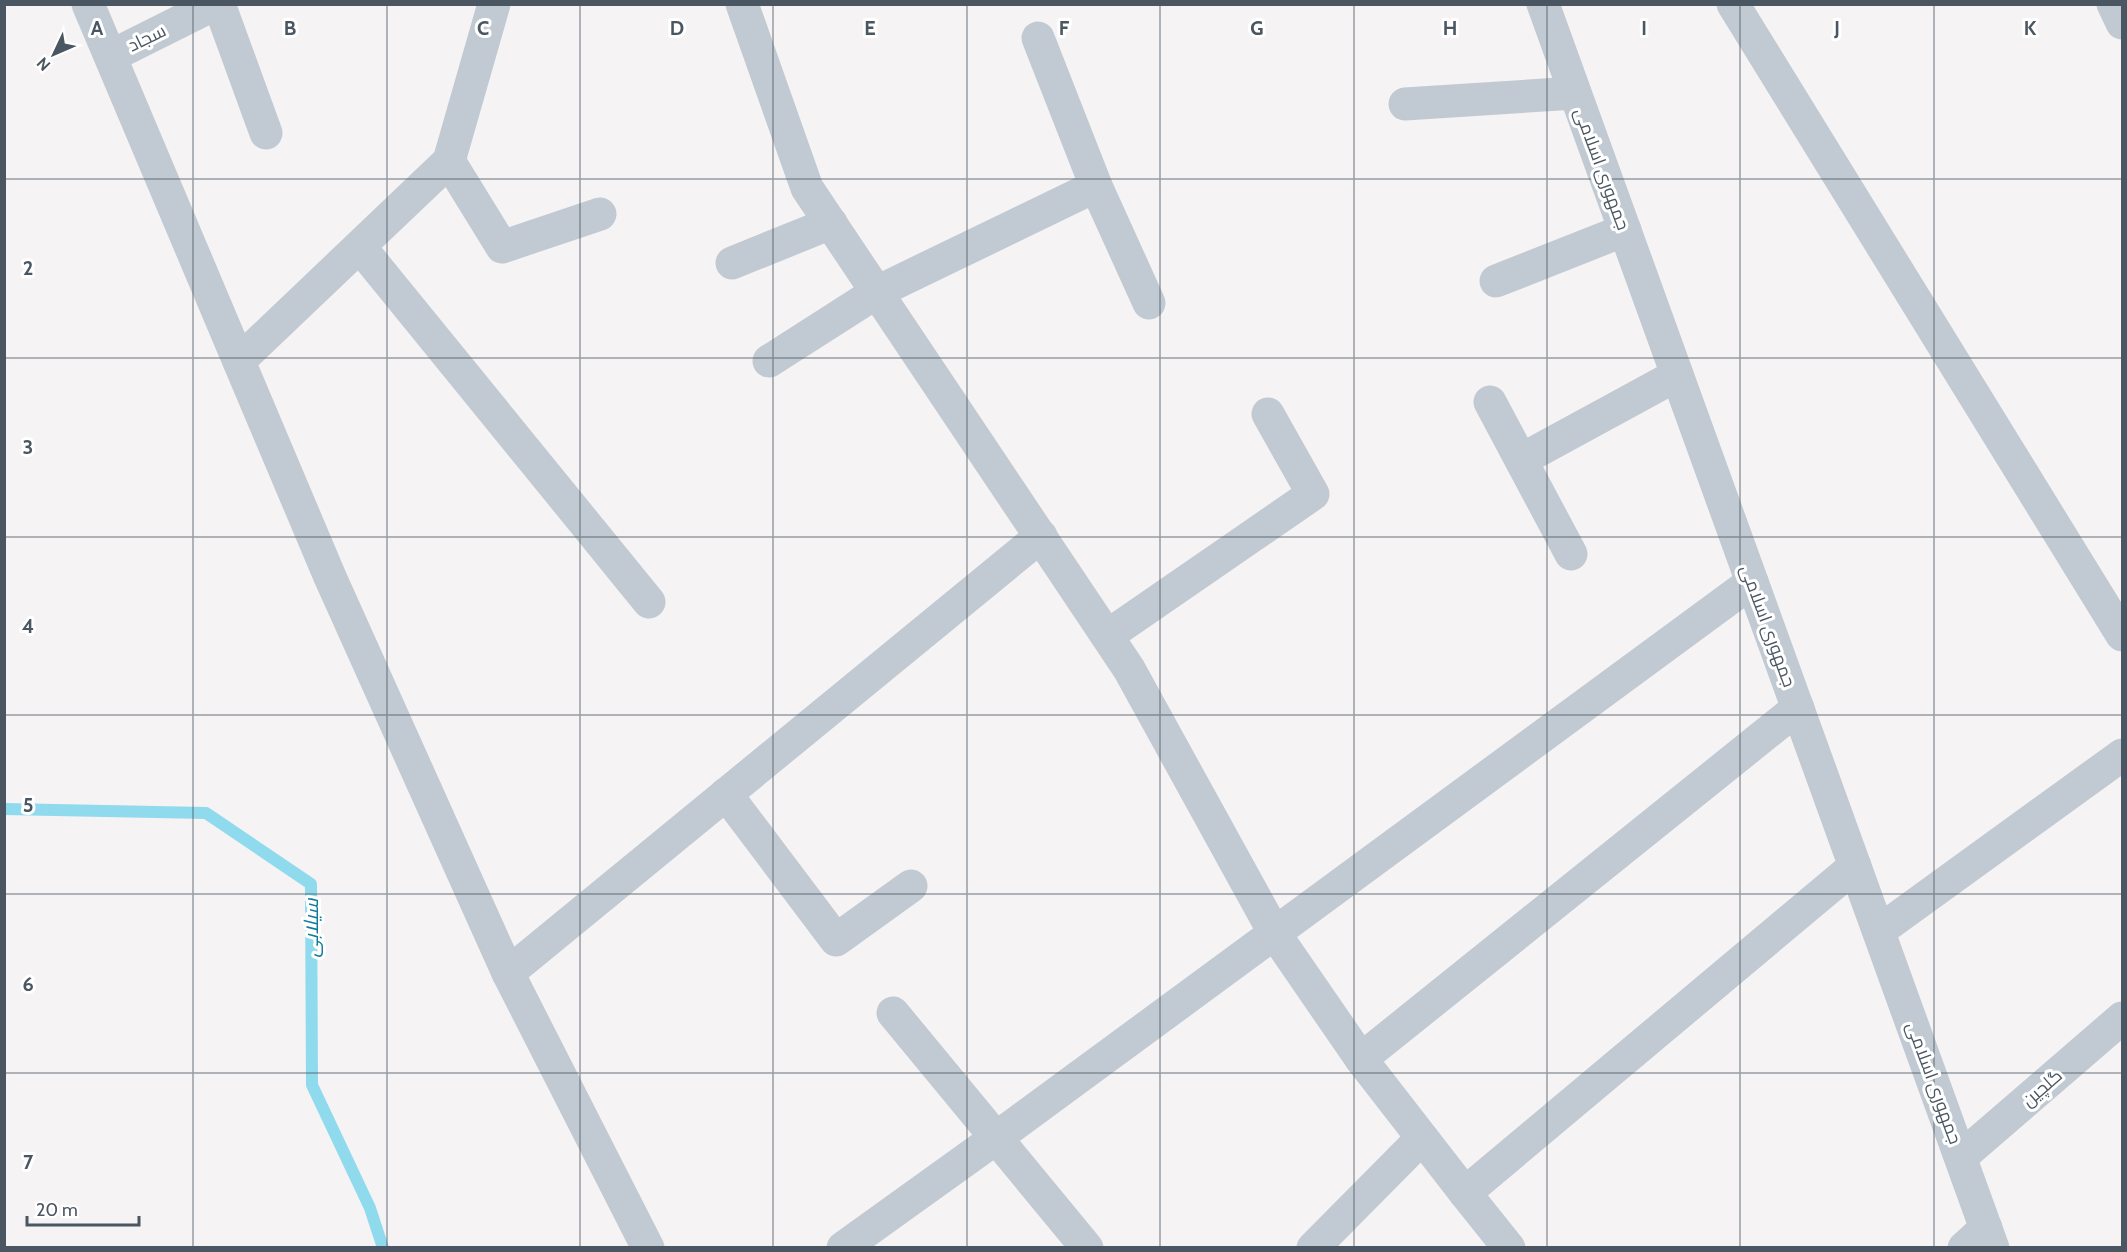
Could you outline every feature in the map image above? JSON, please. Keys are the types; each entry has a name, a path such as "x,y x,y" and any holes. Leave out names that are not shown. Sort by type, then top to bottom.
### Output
{"street":[{"path":"88,4 330,577 508,974 648,1248"},
{"path":"217,4 267,133"},
{"name":"سجاد","path":"111,56 217,4"},
{"path":"239,361 449,161 494,4"},
{"path":"742,4 807,188 1129,669 1275,934 1362,1059 1509,1248"},
{"name":"جمهوری اسلامی","path":"1543,4 1961,1157 1981,1241"},
{"path":"1733,4 2122,635"},
{"path":"2113,4 2122,23"},
{"path":"1038,38 1096,186 1149,303"},
{"path":"1405,105 1575,93"},
{"path":"449,161 502,247 600,214"},
{"path":"769,360 877,292 1096,186"},
{"path":"732,263 831,223"},
{"path":"1496,281 1625,230"},
{"path":"360,246 649,602"},
{"path":"1521,460 1677,375"},
{"path":"1490,402 1570,554"},
{"path":"1107,636 1313,494 1268,414"},
{"path":"508,974 1041,536"},
{"path":"843,1248 1275,934 1752,582"},
{"path":"1362,1059 1798,708"},
{"path":"1879,931 2122,756"},
{"path":"726,794 836,940 911,886"},
{"path":"1465,1193 1856,866"},
{"path":"893,1013 1087,1248"},
{"name":"گلچین","path":"1961,1157 2122,1018"},
{"path":"1313,1248 1422,1138"}],"waterway":[{"name":"سیلابی","path":"4,809 206,813 311,884 312,1085 370,1208 383,1248"}]}
